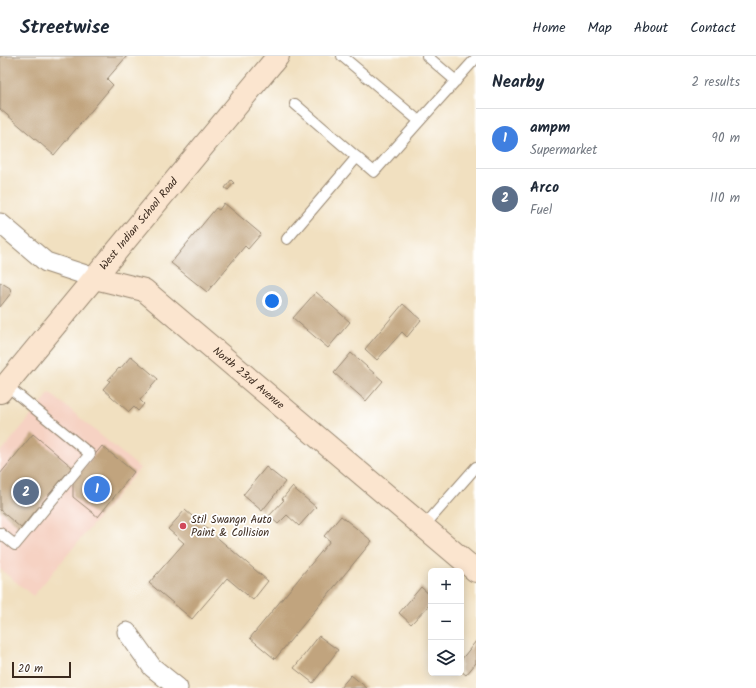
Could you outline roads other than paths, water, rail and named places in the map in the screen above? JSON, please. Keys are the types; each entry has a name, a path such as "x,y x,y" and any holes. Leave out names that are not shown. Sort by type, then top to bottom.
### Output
{"street":[{"name":"West Indian School Road","path":"3,388 278,56"},
{"name":"North 23rd Avenue","path":"0,223 46,262 95,278 144,290 476,571"},
{"path":"126,632 152,667 168,685"}],"lane":[{"path":"342,56 419,121"},
{"path":"427,56 456,80"},
{"path":"295,104 374,172 476,58"},
{"path":"287,239 357,157"},
{"path":"0,533 15,545 90,454 3,388"},
{"path":"424,526 476,468"}],"place":[{"name":"ampm","path":"97,489"},
{"name":"Arco","path":"26,492"},
{"name":"Stil Swangn Auto Paint & Collision","path":"183,526"}]}
